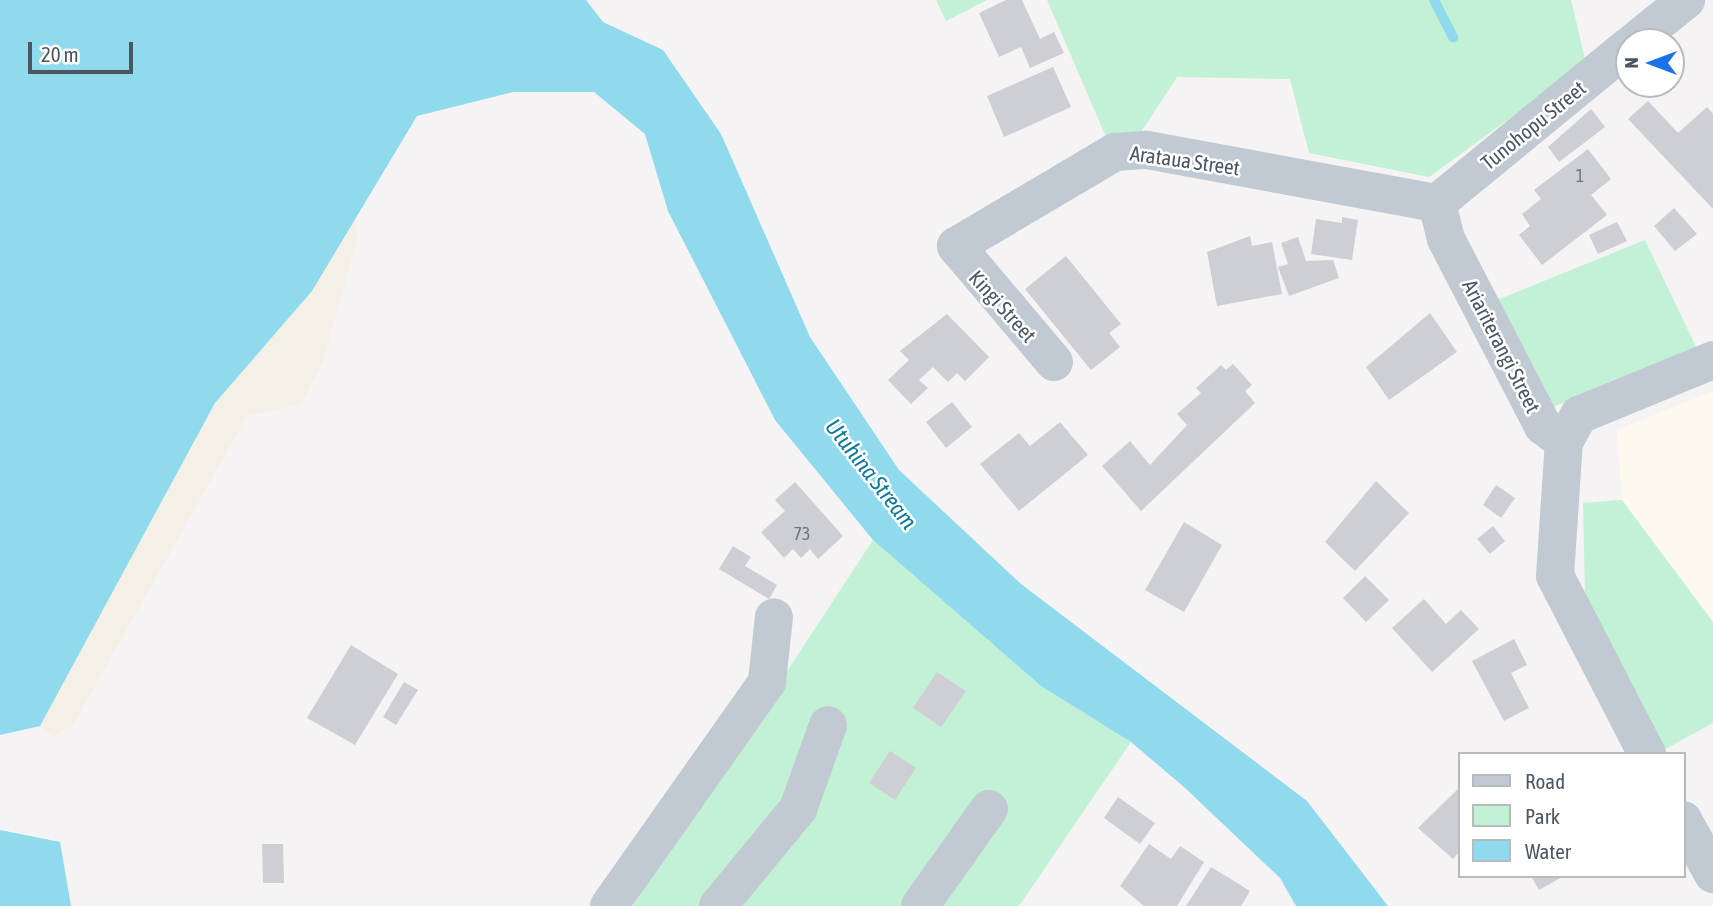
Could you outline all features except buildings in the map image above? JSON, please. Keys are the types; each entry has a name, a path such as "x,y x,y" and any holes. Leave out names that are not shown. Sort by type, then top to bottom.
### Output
{"street":[{"path":"1651,28 1686,0"},
{"name":"Tunohopu Street","path":"1437,203 1615,57"},
{"name":"Arataua Street","path":"956,246 1125,149 1437,203"},
{"name":"Ariariterangi Street","path":"1437,203 1446,239 1543,426 1564,442"},
{"name":"Kingi Street","path":"956,246 1054,362"},
{"path":"1646,752 1555,576 1564,442 1579,415 1713,360"},
{"path":"609,906 766,682 774,617"},
{"path":"718,906 798,809 828,725"},
{"path":"920,906 989,809"},
{"path":"1685,824 1713,874"}],"shaded area":[{"path":"1713,391 1713,622 1622,500 1617,430"}],"green space":[{"path":"936,0 987,0 946,21"},
{"path":"1047,0 1571,0 1586,63 1429,177 1309,153 1290,79 1177,77 1141,132 1106,137"},
{"path":"1645,240 1697,349 1550,408 1492,302"},
{"path":"1622,500 1713,622 1713,723 1660,752 1585,594 1583,503"},
{"path":"873,540 1041,686 1131,742 1019,906 633,906"}],"sand":[{"path":"355,216 357,240 322,364 301,404 247,416 73,725 53,737 40,726 215,403 312,291"}],"water":[{"name":"Utuhina Stream","path":"0,0 586,0 603,22 663,50 721,134 810,337 899,470 1021,584 1307,801 1388,906 1296,906 1280,878 1184,787 1131,742 1041,686 873,540 775,420 668,211 645,134 594,92 513,92 417,116 312,291 215,403 40,726 0,735"},
{"path":"0,830 60,842 71,906 0,906"}],"waterway":[{"path":"1434,0 1453,37"}]}
